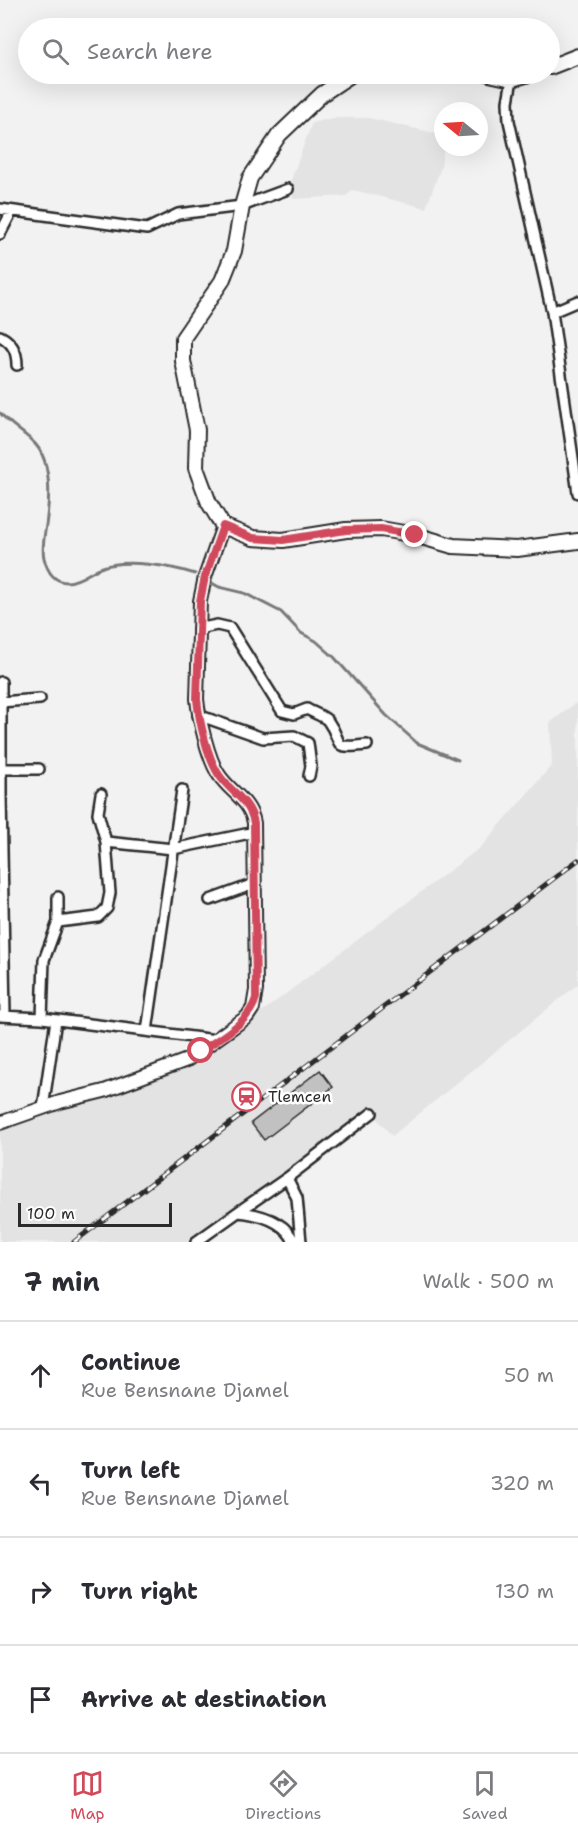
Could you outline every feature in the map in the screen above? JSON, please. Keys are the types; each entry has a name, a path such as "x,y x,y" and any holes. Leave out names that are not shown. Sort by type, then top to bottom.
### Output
{"main road":[{"path":"560,63 578,57"},
{"path":"337,84 322,94 279,135 250,178 242,206 234,251 222,281 183,338 183,361 197,430 196,468 209,503 223,526 253,538 283,540 346,530 381,529 415,535 453,546 517,549 578,541"},
{"path":"0,1123 104,1091 187,1060 246,1017 253,1008 256,998 255,832 250,809 219,776 213,764 198,715 198,629 205,577 223,526"}],"street":[{"path":"511,84 508,102 509,121 552,312 578,493"},
{"path":"0,209 147,229 178,214 242,206 288,189"},
{"path":"0,234 12,211"},
{"path":"552,312 578,301"},
{"path":"0,336 14,346 17,365"},
{"path":"198,629 217,625 230,628 282,711 294,714 307,709 327,720 338,744 346,747 367,745"},
{"path":"1,682 2,1015 216,1040"},
{"path":"1,702 40,699"},
{"path":"198,715 263,738 294,736 308,743 311,766 309,776"},
{"path":"0,769 39,769"},
{"path":"147,1031 182,790"},
{"path":"58,922 98,917 107,908 111,893 106,842 98,813 101,794"},
{"path":"106,842 173,849 255,832"},
{"path":"210,900 254,884"},
{"path":"42,1018 44,960 58,922 58,897"},
{"path":"44,1108 56,1020"},
{"path":"196,1242 287,1178 372,1113"},
{"path":"287,1178 297,1198 301,1242"},
{"path":"238,1212 258,1214 290,1233 294,1242"}],"shaded area":[{"path":"333,118 369,118 434,133 434,156 443,156 426,208 353,190 346,196 293,199 291,180 312,123"},
{"path":"578,701 578,984 392,1136 372,1113 196,1242 0,1242 0,1129 147,1083 191,1065 481,847 552,765 550,723"}],"building":[{"path":"320,1070 333,1087 264,1140 251,1123"}],"waterway":[{"path":"0,413 31,440 43,456 48,476 49,497 43,553 47,567 54,578 71,582 100,568 134,563 173,568 195,574"},
{"path":"212,583 244,593 281,612 301,633 316,641 334,657 386,715 417,743 458,760"}],"railway":[{"path":"74,1242 578,860"}],"place":[{"name":"Tlemcen","path":"247,1096"}],"route":[{"path":"201,1051 246,1017 253,1008 256,998 253,816 244,801 219,776 198,715 200,601 205,577 223,526 253,538 283,540 346,530 381,529 415,535"}]}
